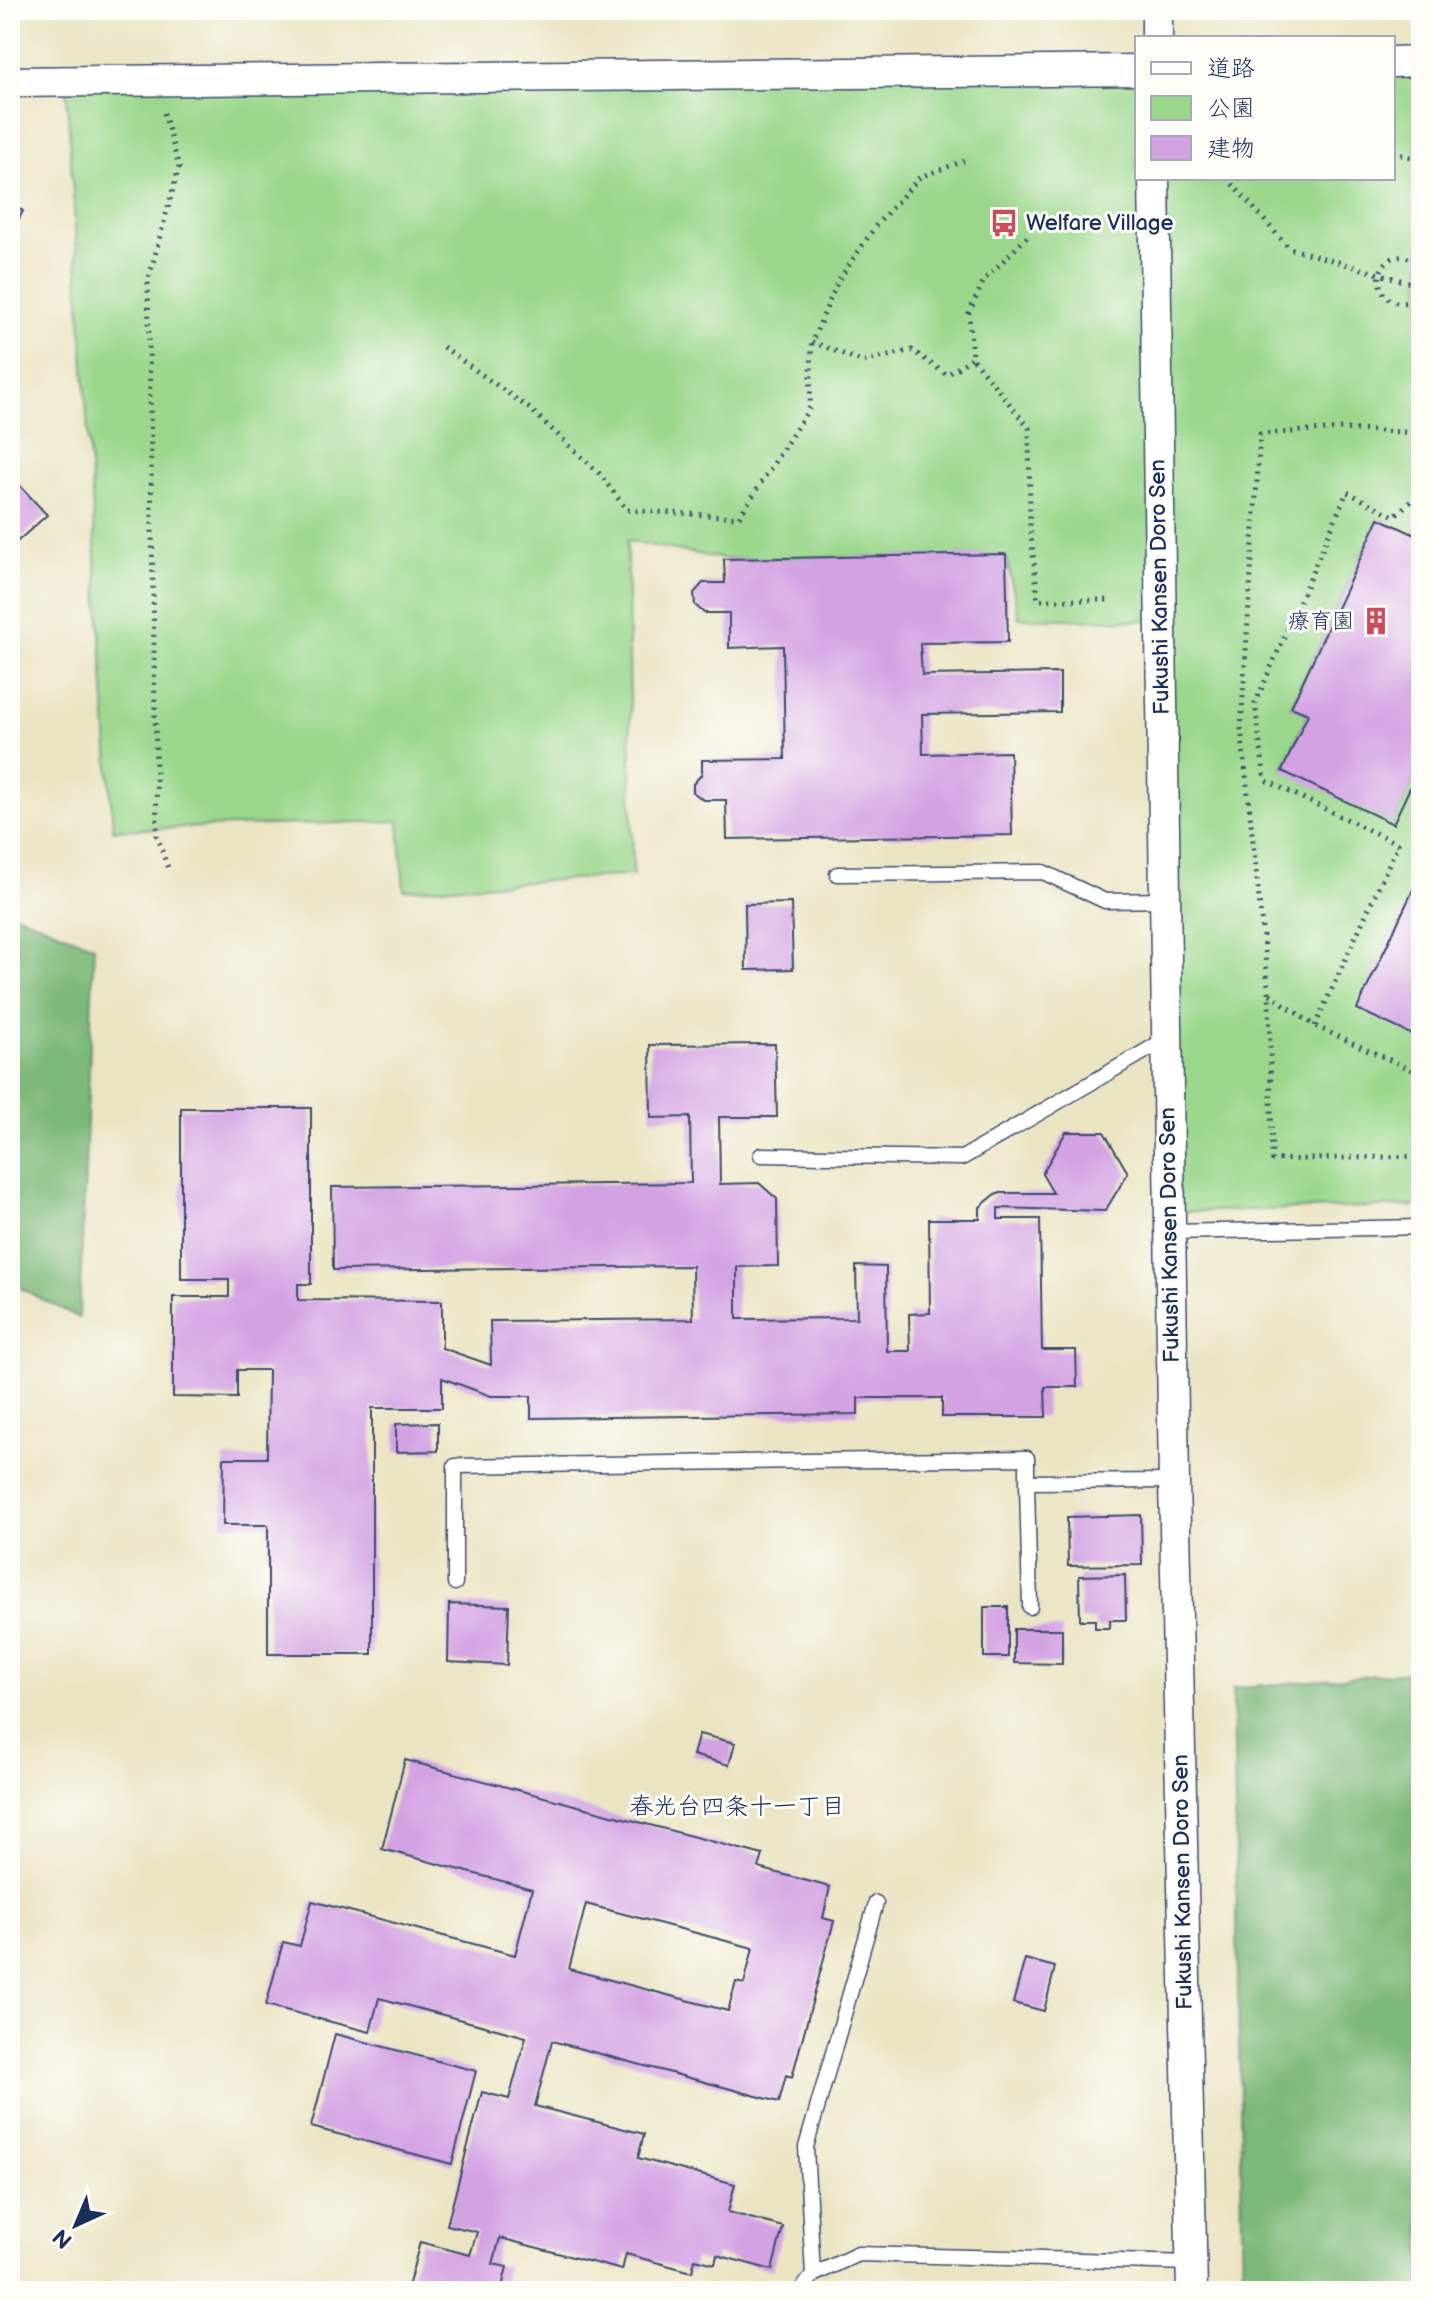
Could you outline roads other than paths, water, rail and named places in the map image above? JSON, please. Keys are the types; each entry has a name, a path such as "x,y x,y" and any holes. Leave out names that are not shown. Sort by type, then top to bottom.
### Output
{"street":[{"path":"1157,10 1157,36"},
{"path":"1395,62 1421,61"},
{"path":"10,82 1135,70"},
{"name":"Fukushi Kansen Doro Sen","path":"1154,180 1174,1481 1192,2277"}],"lane":[{"path":"837,874 1043,872 1105,901 1165,900"},
{"path":"761,1155 962,1158 1168,1038"},
{"path":"1170,1232 1421,1227"},
{"path":"455,1583 455,1466 1027,1458 1030,1607"},
{"path":"1027,1482 1174,1481"},
{"path":"813,2275 806,2147 876,1903"},
{"path":"801,2291 813,2275 858,2254 1192,2277"}],"place":[{"name":"Welfare Village","path":"1004,223"},
{"name":"療育園","path":"1376,621"}],"district":[{"name":"春光台四条十一丁目","path":"737,1806"}]}
